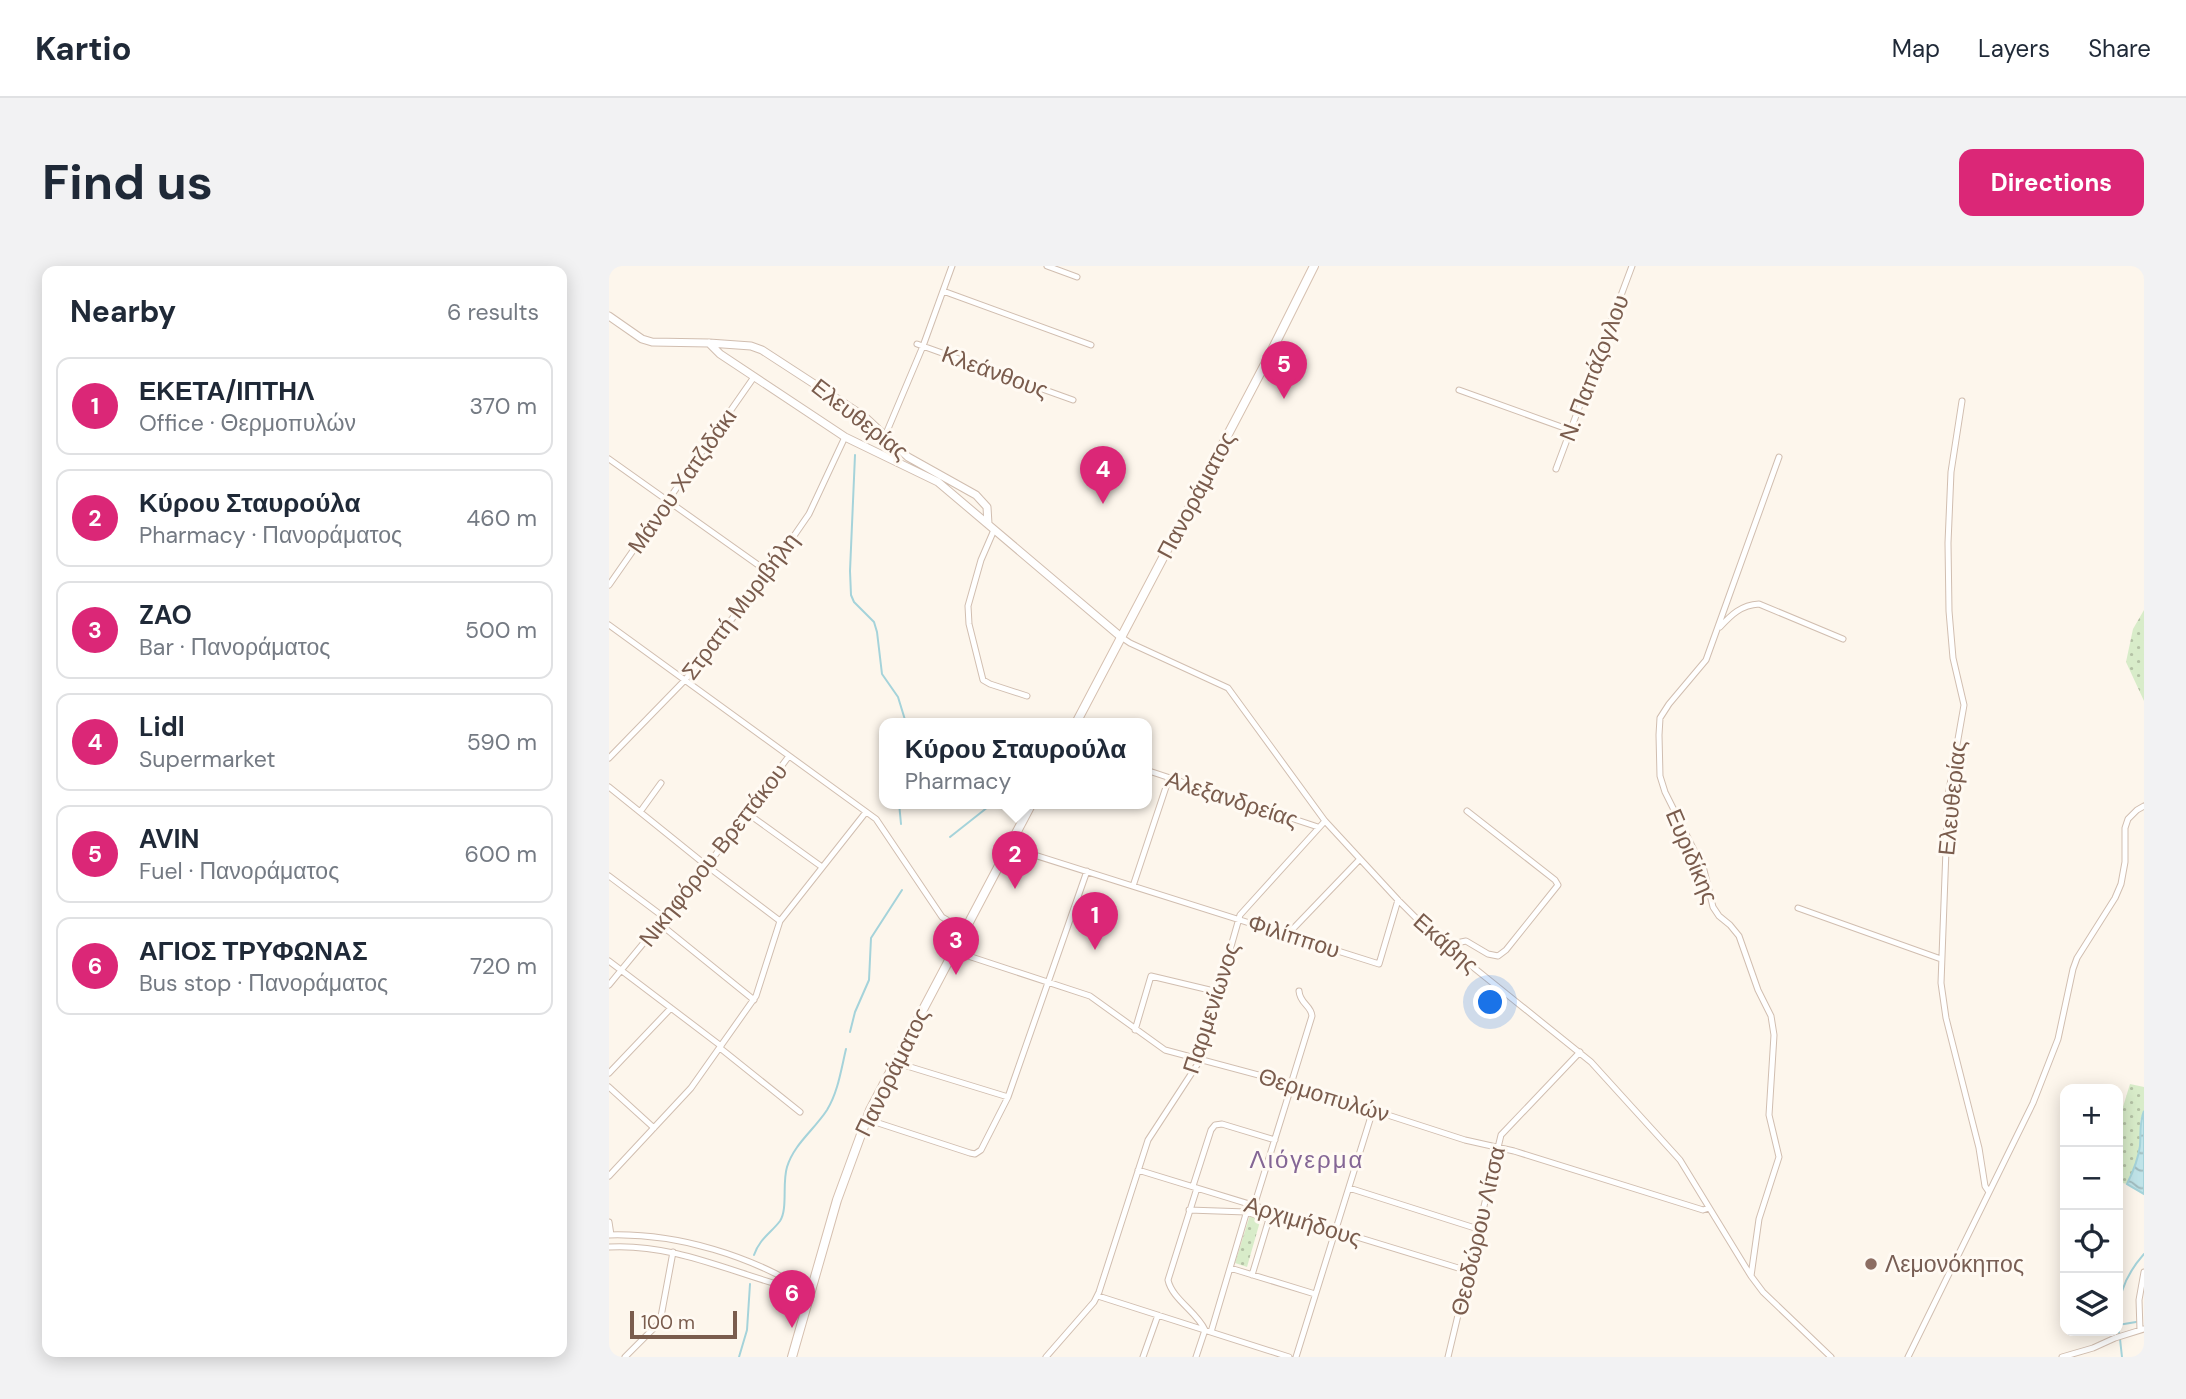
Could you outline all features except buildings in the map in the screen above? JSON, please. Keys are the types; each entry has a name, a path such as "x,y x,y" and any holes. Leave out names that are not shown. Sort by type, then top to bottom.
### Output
{"main road":[{"name":"Πανοράματος","path":"1079,718 1314,266"},
{"name":"Πανοράματος","path":"792,1357 845,1177 866,1119 1029,809"}],"street":[{"path":"885,436 952,266"},
{"path":"1047,266 1077,277"},
{"name":"Ν. Παπάζογλου","path":"1556,469 1632,266"},
{"path":"943,291 1091,345"},
{"name":"Ελευθερίας","path":"609,316 646,341 751,346 762,350 856,411 908,457 980,498 987,507 991,526"},
{"name":"Ελευθερίας","path":"709,343 720,354 845,437 938,482 1121,637"},
{"name":"Κλεάνθους","path":"920,345 1073,400"},
{"name":"Μάνου Χατζιδάκι","path":"609,585 754,377"},
{"path":"1459,390 1570,430"},
{"name":"Ελευθερίας","path":"1962,401 1951,472 1948,542 1952,658 1964,705 1948,796 1941,990 1979,1148 1985,1186 1989,1192"},
{"name":"Στρατή Μυριβήλη","path":"609,758 685,680 768,572 809,514 845,437"},
{"name":"Ευριδίκης","path":"1751,1276 1759,1219 1779,1157 1769,1115 1773,1025 1739,936 1713,907 1704,870 1665,792 1660,776 1660,718 1706,660 1779,457"},
{"path":"609,459 768,572"},
{"path":"991,526 968,606 978,667 983,680 1027,696"},
{"path":"1718,630 1734,612 1750,604 1759,604 1843,639"},
{"path":"609,625 866,812 883,827 942,917 964,930"},
{"name":"Εκάβης","path":"1121,637 1228,688 1325,821 1398,900 1432,934 1580,1052 1680,1160 1751,1276"},
{"name":"Νικηφόρου Βρεττάκου","path":"609,985 707,866 789,756"},
{"name":"Αλεξανδρείας","path":"1152,772 1318,827"},
{"path":"1133,886 1169,778"},
{"path":"640,812 661,783"},
{"path":"609,787 707,866 780,920"},
{"path":"1908,1357 2023,1126 2058,1038 2077,958 2122,884 2125,828 2128,820 2144,806"},
{"path":"1452,950 1461,942 1467,941 1497,956 1506,950 1558,885 1467,811"},
{"path":"609,1176 691,1088 754,1000 780,920 866,812"},
{"path":"747,813 823,867"},
{"name":"Παρμενίωνος","path":"1046,1357 1098,1296 1149,1138 1199,1060 1239,918 1325,821"},
{"name":"Φιλίππου","path":"1009,847 1379,964 1398,900"},
{"path":"1288,934 1360,859"},
{"path":"866,1119 970,1153 978,1152 1008,1097 1087,871"},
{"path":"609,876 754,1000"},
{"path":"1798,908 1941,959"},
{"name":"Θερμοπυλών","path":"952,951 1090,996 1162,1049 1291,1084 1703,1210 1709,1209"},
{"path":"609,961 800,1112"},
{"path":"1135,1030 1151,976 1218,992"},
{"path":"1196,1357 1230,1268 1246,1212 1275,1140 1312,1016 1311,1010 1300,1000 1299,991"},
{"path":"609,1073 671,1008"},
{"name":"Θεοδώρου Λίτσα","path":"1448,1357 1501,1133 1580,1052"},
{"path":"894,1062 1008,1097"},
{"path":"609,1087 654,1128"},
{"path":"1296,1357 1373,1110"},
{"path":"1208,1331 1168,1280 1211,1130 1215,1125 1222,1124 1275,1140"},
{"name":"Αρχιμήδους","path":"1138,1170 1468,1272"},
{"path":"1349,1188 1478,1229"},
{"path":"1189,1210 1246,1212 1269,1219 1252,1275"},
{"path":"609,1222 610,1235 658,1237 704,1248 772,1270 810,1293"},
{"path":"609,1247 651,1248 673,1252 810,1293"},
{"path":"625,1357 660,1322 673,1252"},
{"path":"1230,1268 1315,1294"},
{"path":"2062,1357 2142,1330 2139,1300 2144,1272"},
{"path":"1751,1276 1763,1292 1831,1357"},
{"path":"1098,1296 1289,1357"},
{"path":"1143,1357 1158,1315"}],"green space":[{"path":"2144,610 2144,701 2126,662 2133,629"},
{"path":"2130,1084 2144,1087 2140,1146 2134,1171 2127,1184 2123,1183 2123,1107"},
{"path":"1250,1215 1261,1218 1247,1267 1235,1263"}],"water":[{"path":"2144,1111 2144,1194 2127,1184 2138,1156"}],"waterway":[{"path":"855,455 851,595 854,602 874,622 882,674 898,697 904,718"},
{"path":"900,809 901,824"},
{"path":"950,837 985,809"},
{"path":"850,1032 855,1012 869,980 871,938 902,890"},
{"path":"754,1255 759,1244 780,1221 790,1159 831,1103 846,1049"},
{"path":"2123,1289 2130,1272 2144,1254"},
{"path":"739,1357 747,1330 750,1284"},
{"path":"2123,1324 2136,1322"},
{"path":"2120,1339 2122,1357"}],"place":[{"name":"AVIN","path":"1284,399"},
{"name":"Lidl","path":"1103,504"},
{"name":"Κύρου Σταυρούλα","path":"1015,889"},
{"name":"ΕΚΕΤΑ/ΙΠΤΗΛ","path":"1095,950"},
{"name":"ZAO","path":"956,975"},
{"name":"Λεμονόκηπος","path":"1871,1264"},
{"name":"ΑΓΙΟΣ ΤΡΥΦΩΝΑΣ","path":"792,1328"}],"district":[{"name":"Λιόγερμα","path":"1307,1159"}]}
